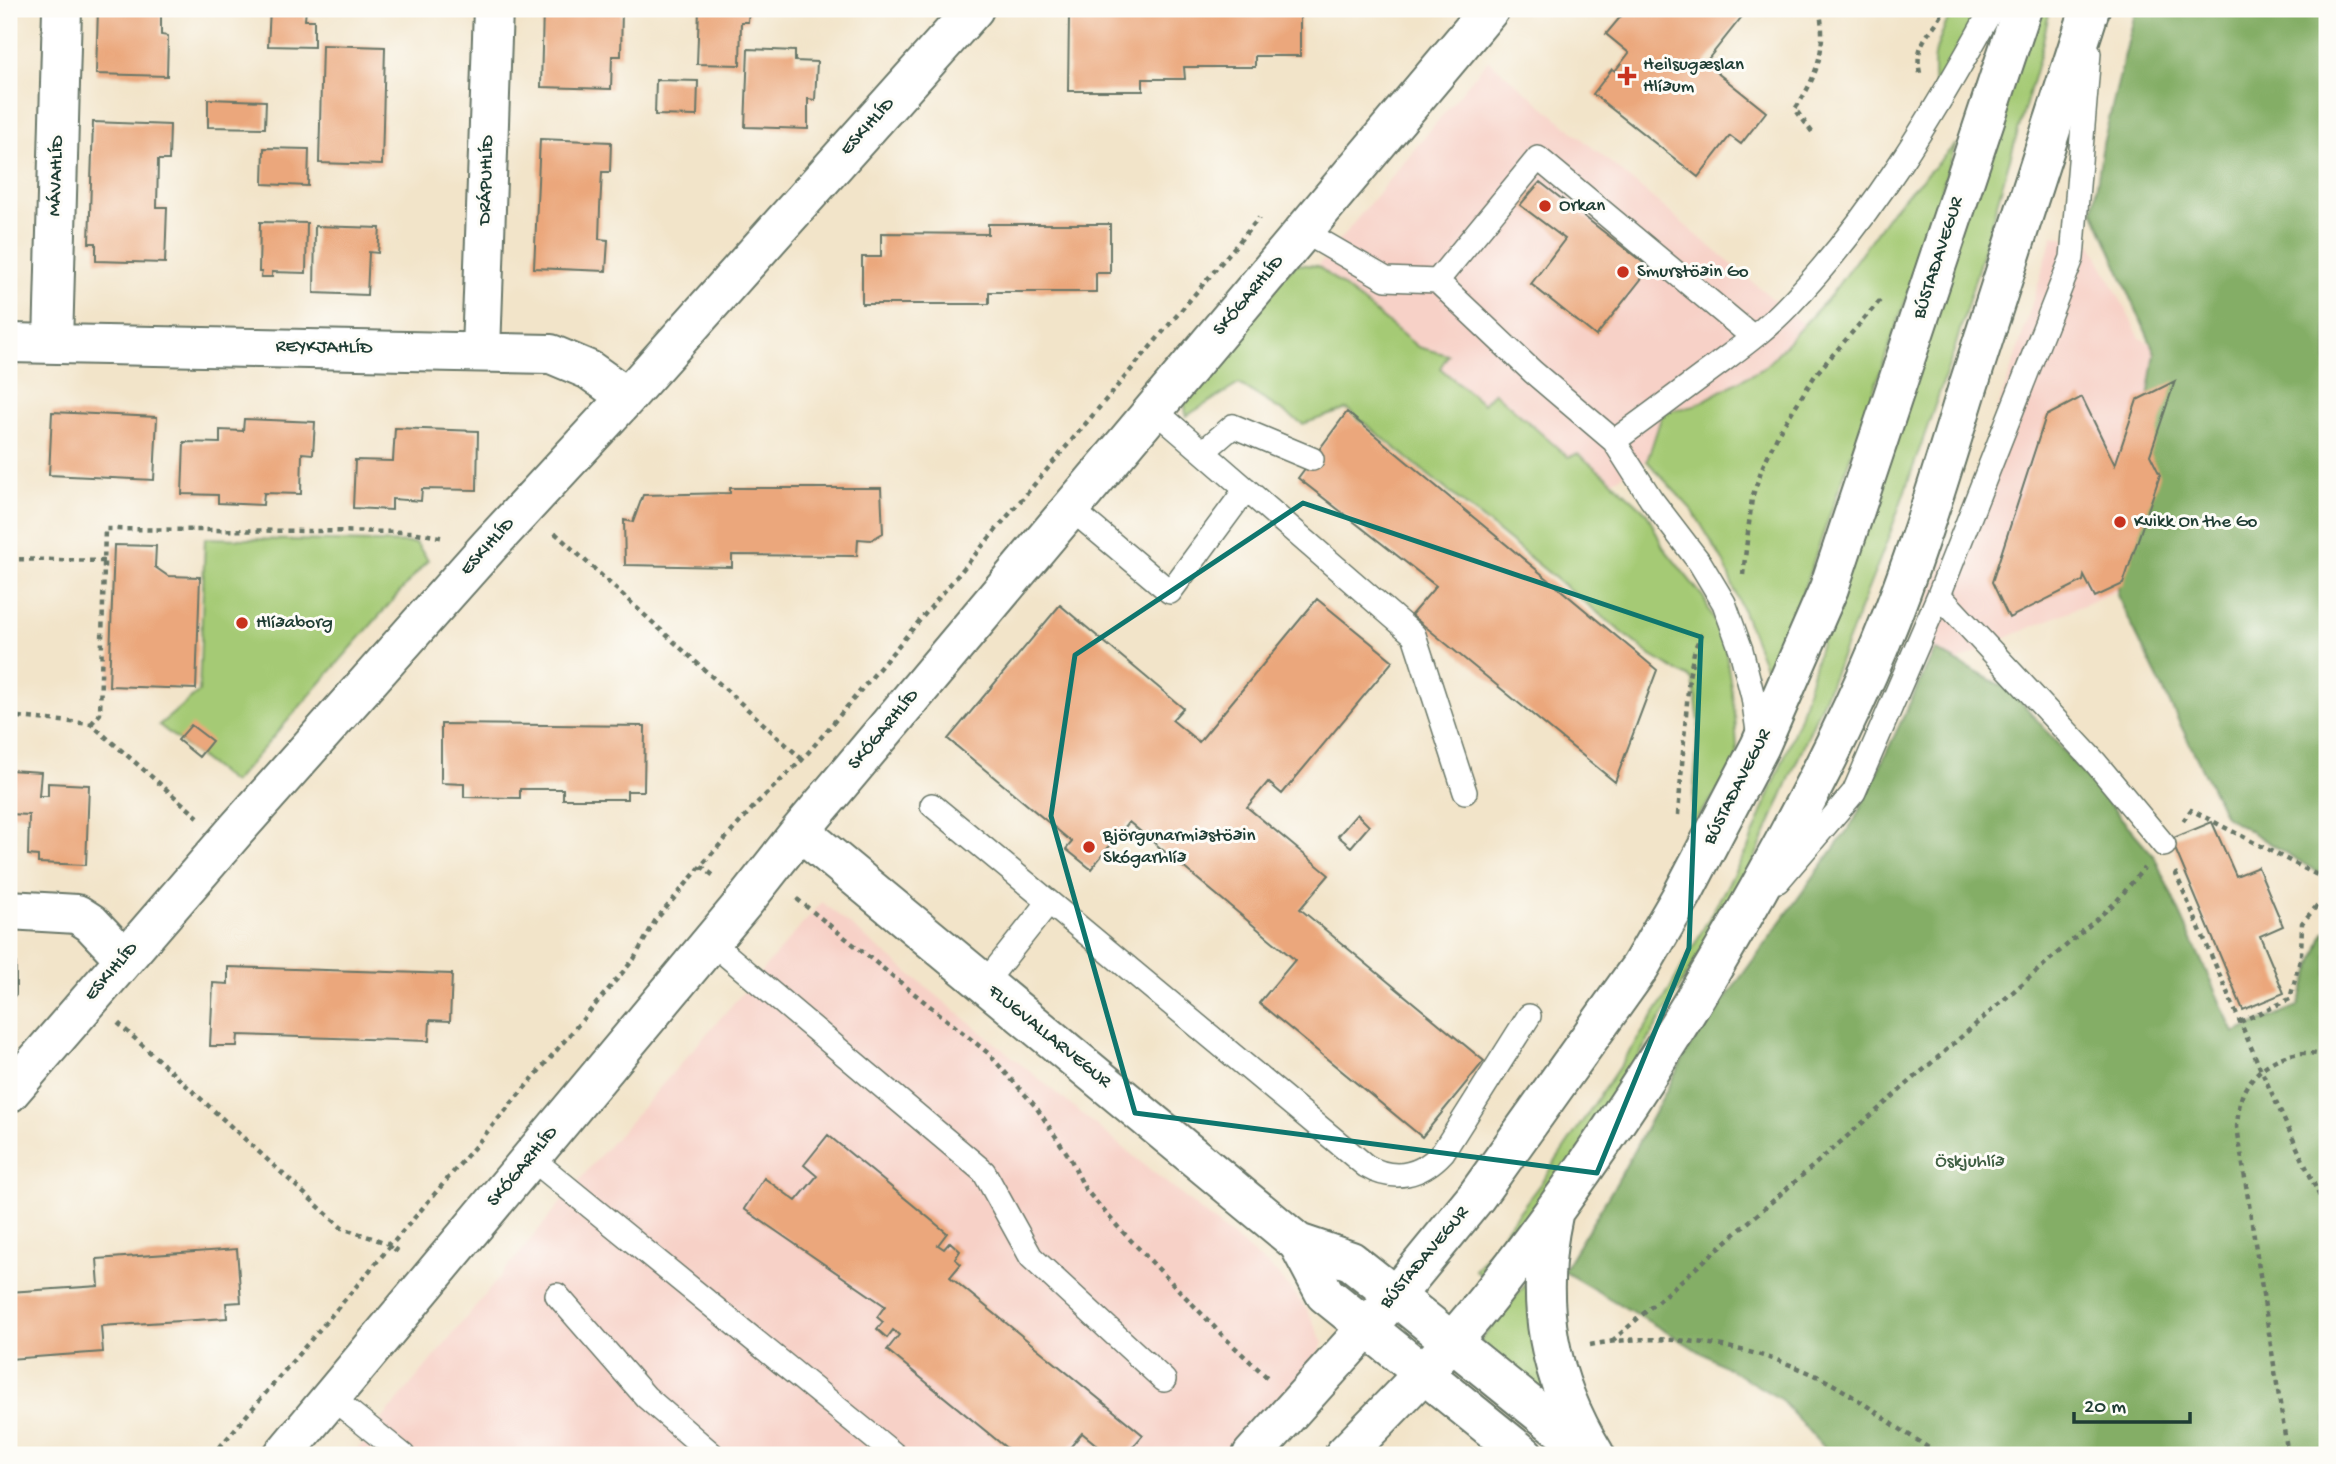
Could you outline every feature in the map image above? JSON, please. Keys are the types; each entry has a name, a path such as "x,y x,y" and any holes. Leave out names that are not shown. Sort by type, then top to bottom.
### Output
{"street":[{"name":"MÁVAHLÍÐ","path":"53,344 62,9"},
{"name":"DRÁPUHLÍÐ","path":"481,351 493,9"},
{"name":"SKÓGARHLÍÐ","path":"283,1455 711,942 800,831 1490,9"},
{"name":"BÚSTAÐAVEGUR","path":"1252,1455 1395,1296 1476,1197 1640,967 1715,834 1760,746 1829,588 2022,9"},
{"path":"1344,1455 1423,1374 1488,1299 1554,1209 1648,1073 1735,931 1823,766 1880,646 1917,549 2091,9"},
{"name":"ESKIHLÍÐ","path":"9,1093 124,958 489,546 627,397 964,12"},
{"name":"REYKJAHLÍÐ","path":"9,343 551,354 589,370 627,397"},
{"name":"FLUGVALLARVEGUR","path":"800,831 1298,1243 1351,1261 1594,1455"},
{"path":"9,910 78,914 91,923 124,958"},
{"path":"1554,1209 1547,1245 1545,1318 1551,1354 1562,1391 1594,1455"},
{"name":"FLUGVALLARVEGUR","path":"1298,1243 1325,1294 1524,1455"}],"lane":[{"path":"1614,441 1753,337 1787,308 1847,237 1936,110 1992,9"},
{"path":"1735,931 1854,792 1919,644 2072,258 2091,9"},
{"path":"1437,281 1538,158 1753,337"},
{"path":"1303,231 1386,279 1437,281 1533,372 1614,441 1651,499 1700,563 1724,603 1741,650 1753,698 1760,746"},
{"path":"1153,410 1414,635 1465,792"},
{"path":"1203,452 1233,426 1312,459"},
{"path":"1070,508 1170,592 1246,489"},
{"path":"1939,595 2095,762 2164,845"},
{"path":"932,805 1355,1157 1378,1173 1407,1175 1433,1163 1443,1152 1529,1016"},
{"path":"984,984 1049,902"},
{"path":"711,942 984,1172 1031,1257 1164,1380"},
{"path":"531,1158 895,1455"},
{"path":"557,1295 646,1397 713,1455"},
{"path":"331,1397 403,1455"}],"path":[{"path":"1812,132 1795,109 1809,88 1818,65 1822,40 1819,9"},
{"path":"1932,9 1943,13"},
{"path":"213,1455 634,959 654,922 701,866 758,802 802,760 1264,213"},
{"path":"91,724 100,714 105,529 412,532 447,539"},
{"path":"554,532 809,766"},
{"path":"9,559 104,561"},
{"path":"9,716 91,724 206,824"},
{"path":"1612,1341 2115,904 2191,810 2325,877 2327,892 2302,923 2301,956 2290,999 2240,1022"},
{"path":"2164,845 2261,1070 2327,1212"},
{"path":"790,907 798,898 988,1053 1036,1107 1070,1158 1085,1189 1227,1340 1274,1384"},
{"path":"112,1017 342,1228 390,1245 431,1278"},
{"path":"2288,1455 2237,1127 2238,1108 2244,1090 2269,1063 2286,1055 2304,1053 2327,1057"},
{"path":"1581,1347 1612,1341 1657,1339 1698,1343 1779,1362 1820,1378 1859,1399 1938,1455"}],"highlighted area":[{"path":"1303,503 1701,637 1689,948 1597,1173 1135,1113 1051,816 1075,655"}],"shaded area":[{"path":"1488,60 1804,325 1765,367 1694,406 1663,412 1647,461 1612,481 1578,454 1568,457 1495,393 1484,404 1440,368 1448,355 1418,347 1318,266"},
{"path":"2053,235 2092,244 2140,338 2164,352 2126,587 2008,637 1942,669 1908,657 1969,494"},
{"path":"822,902 1277,1273 1308,1311 1323,1343 1309,1376 1231,1455 353,1455 592,1165"}],"green space":[{"path":"1942,9 1979,9 1936,97 1935,54 1951,13"},
{"path":"2027,9 2050,9 2039,59 1954,351 1888,539 1831,682 1753,863 1594,1132 1484,1278 1475,1270 1543,1180 1662,1003 1748,848 1800,717 1834,596"},
{"path":"2136,9 2327,9 2327,878 2225,816 2117,595 2155,353 2093,210 2103,144"},
{"path":"1956,144 1920,259 1771,682 1723,561 1693,511 1647,461 1663,412 1694,406 1765,367 1830,296 1893,209"},
{"path":"1296,264 1318,266 1418,347 1448,355 1440,368 1483,404 1494,392 1568,457 1578,454 1647,513 1663,547 1704,598 1725,646 1735,714 1738,766 1691,825 1699,722 1693,680 1651,656 1347,409 1303,424 1239,384 1186,416 1182,373"},
{"name":"Hlíðaborg","path":"205,538 416,543 428,560 233,783 159,725 199,692"},
{"name":"Öskjuhlíð","path":"1935,650 2013,692 2154,856 2234,1033 2298,1006 2327,931 2327,1455 1830,1455 1780,1399 1563,1271 1617,1182 1688,1050 1854,821"},
{"path":"1529,1280 1557,1405 1480,1341"}],"building":[{"path":"98,9 161,9 161,35 168,36 167,76 96,74"},
{"path":"270,9 306,9 305,20 314,20 314,47 268,46"},
{"path":"543,9 622,9 621,56 612,56 611,89 541,87"},
{"path":"699,9 749,9 748,22 741,22 740,65 697,64"},
{"path":"1132,9 1300,9 1300,56 1255,56 1255,67 1184,67 1185,79 1143,79 1143,91 1068,91 1069,15 1132,15"},
{"path":"1627,9 1748,9 1705,63 1766,112 1741,144 1730,136 1698,177 1593,94 1612,69 1615,71 1629,53 1606,34"},
{"path":"322,45 385,47 382,165 319,163"},
{"path":"748,49 795,51 795,61 817,62 815,100 808,99 808,129 745,127"},
{"path":"656,80 698,81 697,116 655,115"},
{"path":"208,99 266,101 265,128 208,127"},
{"path":"93,122 170,125 169,160 158,160 157,207 167,207 165,263 96,261 96,243 89,243"},
{"path":"540,139 611,142 610,172 602,172 600,208 599,239 608,240 606,271 534,268"},
{"path":"264,148 309,149 308,186 263,184"},
{"path":"1540,182 1650,268 1596,336 1531,284 1565,239 1520,205"},
{"path":"260,222 307,223 306,273 272,272 272,277 261,277"},
{"path":"988,224 1110,224 1110,273 1096,273 1096,292 989,292 989,304 862,304 862,257 881,257 881,233 988,234"},
{"path":"315,226 380,228 378,253 369,252 367,295 314,293"},
{"path":"2175,381 2150,455 2160,475 2123,584 2095,597 2084,576 2083,581 2009,618 1992,582 2046,416 2082,397 2115,465 2137,400"},
{"path":"52,412 157,417 154,480 49,475"},
{"path":"1347,412 1657,670 1615,782 1411,615 1436,586 1298,478"},
{"path":"244,419 315,422 313,454 302,453 301,494 264,493 263,505 218,503 218,495 182,494 184,442 220,443 220,430 243,431"},
{"path":"395,428 478,431 477,490 422,489 421,501 392,499 392,510 353,508 355,460 393,461"},
{"path":"730,488 881,488 883,533 871,540 858,539 857,556 732,555 732,567 625,565 624,520 633,522 643,495 730,493"},
{"path":"114,545 156,546 155,567 168,576 200,577 196,689 109,686"},
{"path":"1317,599 1393,661 1282,794 1268,782 1247,807 1329,875 1300,909 1484,1061 1422,1137 1259,1003 1295,960 1129,822 1091,869 1066,849 1072,842 948,739 1060,605 1183,708 1172,720 1199,742"},
{"path":"441,724 645,726 644,791 627,791 627,799 563,799 563,789 520,789 520,798 464,797 464,784 441,783"},
{"path":"191,725 212,741 199,757 178,740"},
{"path":"9,770 41,772 39,796 48,796 48,783 89,785 86,865 38,863 38,856 28,855 29,815 9,814"},
{"path":"1357,814 1369,826 1351,847 1338,836"},
{"path":"2212,822 2236,876 2258,867 2283,926 2260,936 2284,993 2243,1010 2171,839"},
{"path":"9,961 16,961 16,994 9,1002"},
{"path":"228,967 452,974 450,1021 430,1020 429,1041 238,1035 237,1046 210,1046 213,983 228,984"},
{"path":"828,1135 947,1233 938,1245 944,1249 950,1242 960,1251 955,1259 961,1264 950,1277 1143,1435 1126,1455 1109,1455 1082,1433 1068,1450 1075,1455 1015,1455 887,1350 899,1335 893,1330 887,1338 877,1329 883,1322 877,1317 885,1306 744,1209 764,1178 796,1201 817,1176 804,1165"},
{"path":"237,1249 241,1302 226,1303 227,1318 101,1326 103,1352 9,1359 9,1292 99,1286 97,1259"}],"place":[{"name":"Heilsugæslan Hlíðum","path":"1627,76"},
{"name":"Orkan","path":"1545,206"},
{"name":"Smurstöðin Go","path":"1623,272"},
{"name":"Kvikk On the Go","path":"2120,522"},
{"name":"Hlíðaborg","path":"242,623"},
{"name":"Björgunarmiðstöðin Skógarhlíð","path":"1089,847"}]}
